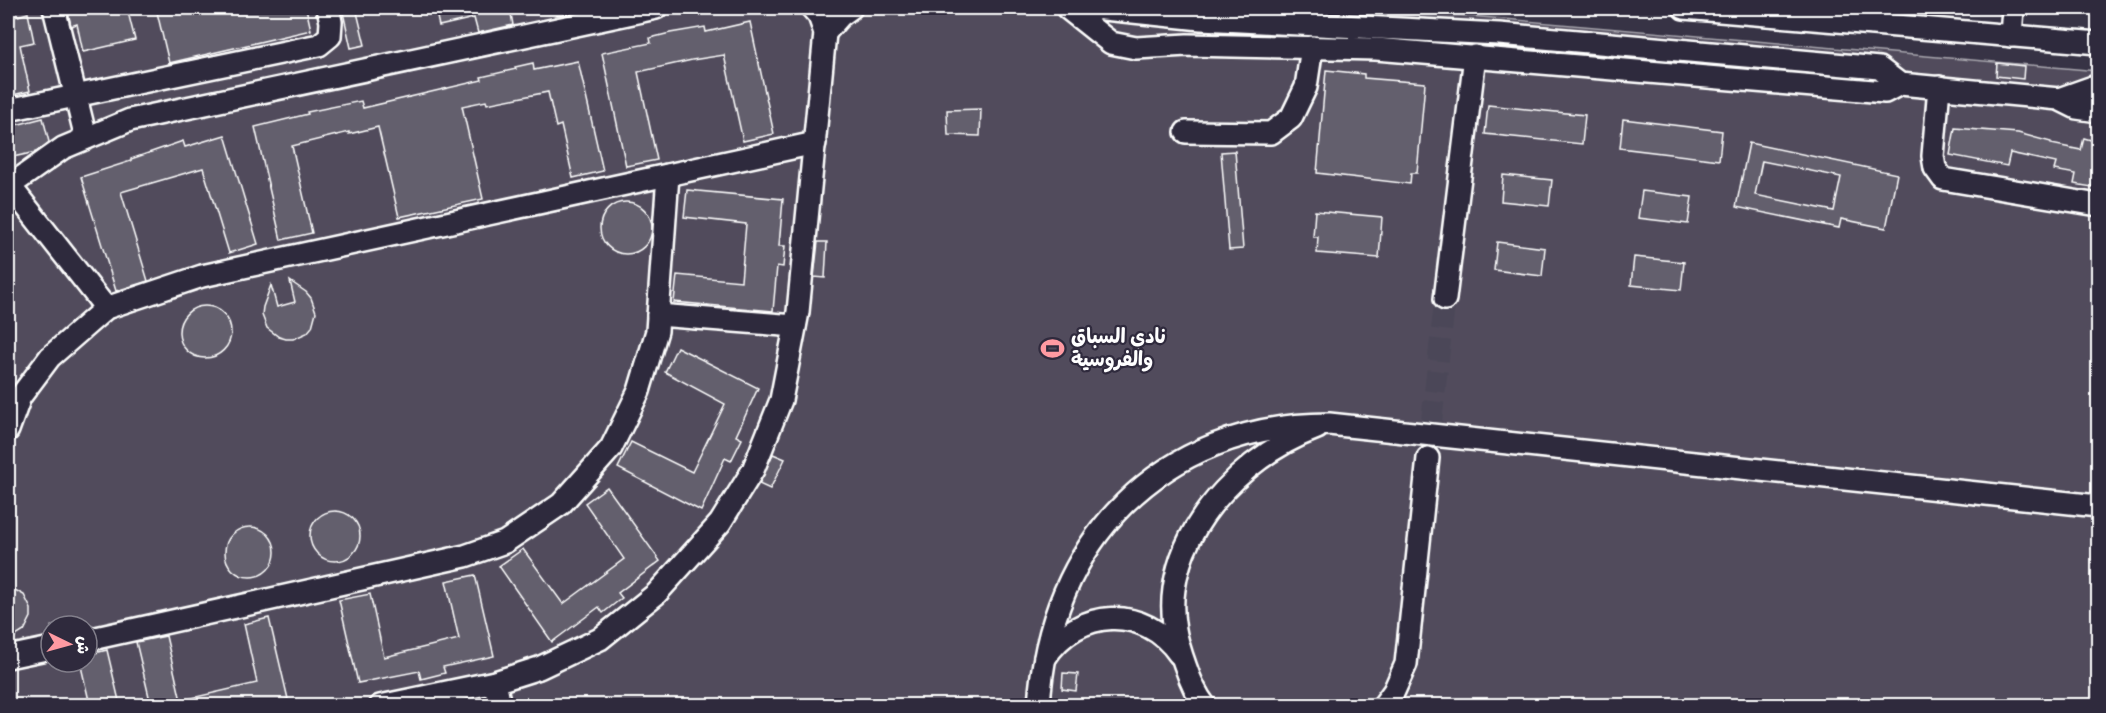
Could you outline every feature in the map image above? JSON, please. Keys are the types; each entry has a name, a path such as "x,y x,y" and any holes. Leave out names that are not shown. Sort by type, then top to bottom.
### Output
{"street":[{"path":"54,8 86,138"},
{"path":"8,110 320,45 330,36 331,22 328,8"},
{"path":"106,308 9,186 63,148 130,120 656,8"},
{"path":"380,705 495,681 539,668 600,639 656,594 720,523 753,470 782,400 795,326 825,33 819,16 812,8"},
{"path":"825,33 840,16 852,8"},
{"path":"1067,8 1111,43 1136,48 1187,45 1376,49 1885,92 1900,84 1939,87 2059,99 2077,108 2098,111"},
{"path":"1094,8 1201,19 1499,34 1879,68 1900,84"},
{"path":"1684,8 1722,9 2098,43"},
{"path":"2011,36 2013,8"},
{"path":"1186,132 1271,133 1291,118 1306,87 1312,47"},
{"path":"1445,299 1475,56"},
{"path":"1939,87 1933,156 1935,168 1942,179 2098,205"},
{"path":"2059,99 2092,87 2098,88"},
{"path":"8,430 20,397 50,357 106,308 202,276 815,143"},
{"path":"99,637 465,556 505,542 561,504 611,448 639,391 657,331 668,175"},
{"path":"658,315 795,326"},
{"path":"1205,705 1191,684 1180,654 1173,622 1174,589 1182,557 1197,527 1217,499 1242,474 1257,461 1292,440 1329,424"},
{"path":"1039,705 1044,661 1055,612 1076,567 1104,525 1139,490 1178,463 1223,440 1264,429 1329,424 2098,506"},
{"path":"1383,705 1394,691 1407,664 1428,458"},
{"path":"1044,661 1067,634 1088,623 1111,619 1133,620 1154,628 1180,654"},
{"path":"8,657 39,651"},
{"path":"495,681 500,705"}],"shaded area":[{"name":"نادي السباق والفروسية","path":"8,8 1378,8 2098,71 2098,705 8,705"}],"building":[{"path":"73,8 127,8 135,40 83,52 77,24 71,26 68,12 74,11"},
{"path":"156,8 306,8 311,30 169,63"},
{"path":"342,8 356,8 365,45 351,48"},
{"path":"435,8 510,8 513,25 478,33 474,18 439,26"},
{"path":"8,12 13,12 14,17 28,13 34,42 20,45 30,91 8,96"},
{"path":"750,22 774,134 743,141 724,55 692,60 638,72 657,160 626,166 602,53 651,43 650,38 670,33 705,27 706,32"},
{"path":"578,61 603,171 573,178 561,125 556,127 548,92 487,104 486,101 462,106 483,199 399,217 378,127 349,134 349,132 292,146 312,233 281,240 255,127 308,114 307,112 361,101 363,108 482,80 481,77 533,63 534,70"},
{"path":"1997,63 2024,66 2023,79 1996,76"},
{"path":"1326,70 1364,74 1364,78 1425,83 1417,173 1411,173 1410,184 1317,173"},
{"path":"1488,105 1585,115 1582,144 1485,134"},
{"path":"981,109 980,136 948,135 947,110"},
{"path":"43,118 49,142 36,152 8,158 8,127"},
{"path":"1623,119 1722,131 1719,160 1620,148"},
{"path":"1955,128 2018,133 2051,142 2051,144 2081,150 2084,138 2098,142 2098,156 2092,187 2074,184 2076,174 2054,170 2056,163 2010,153 2007,166 1950,155"},
{"path":"225,135 258,244 229,253 203,168 121,192 148,281 116,291 81,177 183,141 185,147"},
{"path":"1749,143 1897,174 1886,228 1841,219 1839,228 1736,207","holes":["1762,161 1841,177 1834,211 1755,195"]},
{"path":"1235,151 1243,249 1229,250 1221,152"},
{"path":"1503,175 1552,180 1549,206 1501,201"},
{"path":"687,190 783,199 779,246 785,246 783,267 777,266 773,311 674,302 677,275 741,281 746,224 684,217"},
{"path":"1642,191 1692,197 1688,224 1638,218"},
{"path":"626,202 636,204 644,210 650,218 652,228 650,238 644,246 636,252 626,254 616,252 608,246 602,238 600,228 602,218 608,210 616,204"},
{"path":"1315,211 1382,217 1379,258 1317,253 1318,237 1313,237"},
{"path":"818,242 827,242 825,278 814,277"},
{"path":"1497,242 1545,248 1542,276 1494,270"},
{"path":"1634,257 1684,262 1681,290 1631,285"},
{"path":"290,281 306,292 316,312 312,327 307,333 293,339 286,339 267,328 262,315 271,285 277,307 295,302"},
{"path":"200,306 210,306 219,310 227,318 231,332 227,346 219,354 210,358 200,358 191,354 183,346 179,337 179,327 183,318 191,310"},
{"path":"677,347 758,388 736,436 742,439 731,461 725,458 701,511 618,468 631,442 692,472 725,404 665,372"},
{"path":"773,454 785,459 770,489 759,484"},
{"path":"607,487 660,561 618,593 622,598 603,613 599,607 552,642 499,566 523,549 563,604 624,559 585,503"},
{"path":"330,511 340,511 353,518 360,531 360,541 353,554 340,561 330,561 321,557 314,550 310,541 310,531 314,522 321,515"},
{"path":"245,527 255,527 268,534 275,547 275,557 268,570 255,577 245,577 236,573 229,566 225,557 225,547 229,538 236,531"},
{"path":"475,575 494,656 443,667 445,673 421,679 419,671 358,683 339,600 370,594 384,657 459,639 446,581"},
{"path":"8,586 24,595 31,609 31,617 24,631 8,641"},
{"path":"269,618 288,699 262,705 184,705 183,700 257,683 244,624"},
{"path":"166,636 182,705 151,705 136,642"},
{"path":"107,650 120,705 90,705 83,674 99,674 99,652"},
{"path":"1063,673 1078,674 1076,691 1062,689"}],"tunnel":[{"path":"1428,453 1445,299"}],"place":[{"name":"نادي السباق والفروسية","path":"1053,348"}]}
